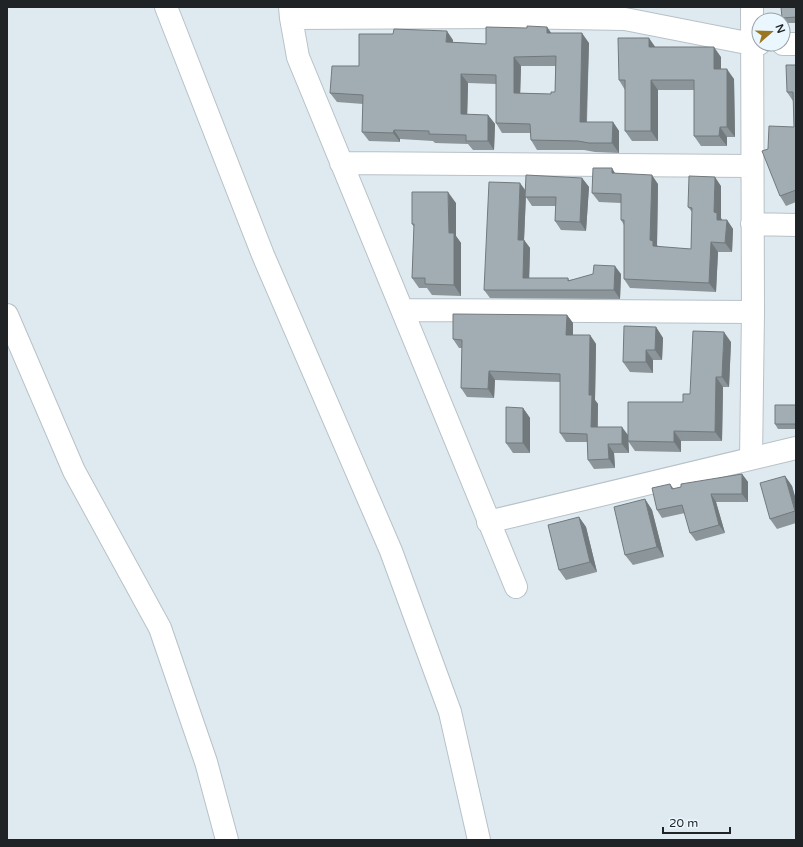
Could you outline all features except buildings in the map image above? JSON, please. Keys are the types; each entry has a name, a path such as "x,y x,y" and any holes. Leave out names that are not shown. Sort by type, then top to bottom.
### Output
{"street":[{"path":"166,7 263,255 391,551 450,712 479,840"},
{"path":"516,588 298,57 290,12 625,19 751,43"},
{"path":"751,458 753,312 752,166 755,52"},
{"path":"342,163 752,166"},
{"path":"752,224 796,225"},
{"path":"403,310 753,312"},
{"path":"7,315 74,471 160,628 206,762 227,840"},
{"path":"488,522 796,448"}]}
